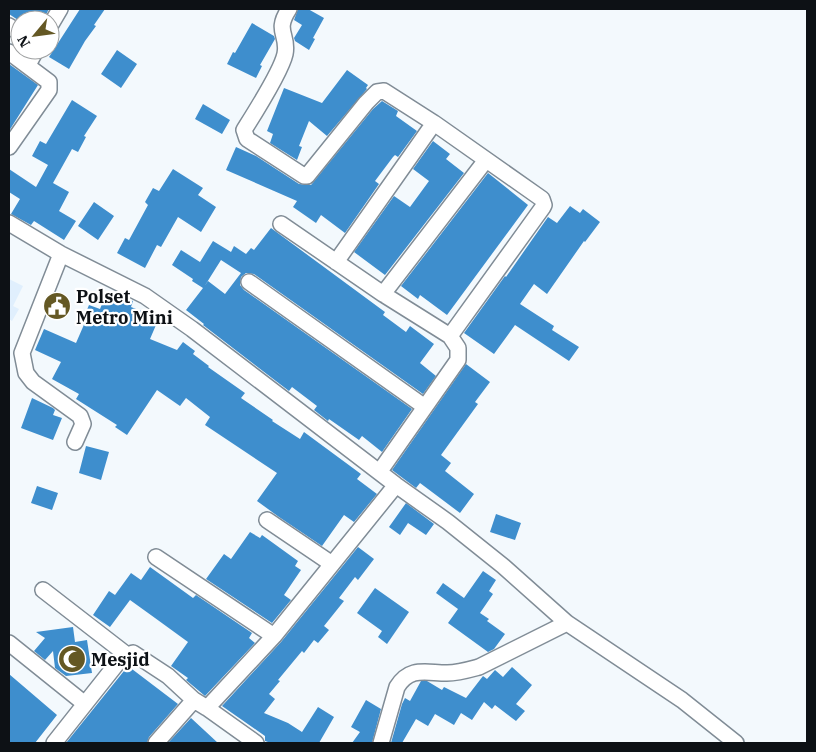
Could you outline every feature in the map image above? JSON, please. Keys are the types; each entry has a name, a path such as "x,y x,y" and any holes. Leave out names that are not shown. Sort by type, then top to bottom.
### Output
{"street":[{"path":"289,9 282,23 285,54 244,130 247,139 304,176 307,176 377,92 384,91 541,196 544,205 450,336"},
{"path":"9,52 49,82 50,90 11,140"},
{"path":"28,65 31,60"},
{"path":"336,262 434,123"},
{"path":"383,294 486,160"},
{"path":"9,223 61,254 145,296 192,329 396,485 448,522 496,560 567,623 682,700 736,743"},
{"path":"282,224 383,294 450,336 458,348 458,360 380,471"},
{"path":"61,254 22,354 26,373 33,382 80,416 83,424 75,442"},
{"path":"249,282 425,407"},
{"path":"156,743 274,636 396,485"},
{"path":"267,520 332,564"},
{"path":"156,557 274,636"},
{"path":"43,590 126,655"},
{"path":"382,743 397,687 402,679 410,674 421,671 465,672 567,623"},
{"path":"9,643 85,704"},
{"path":"54,743 113,668 126,655 133,653 168,676 201,704 256,743"}],"shaded area":[{"path":"9,279 23,286 13,306 19,309 12,321 9,319"}],"building":[{"path":"9,9 49,9 10,10 9,14"},
{"path":"80,9 105,9 69,69 54,60 60,60 60,40"},
{"path":"298,9 308,9 324,18 309,50 295,41 294,38 302,25 294,20"},
{"path":"252,23 274,36 275,39 260,65 262,66 256,78 227,64"},
{"path":"117,50 137,64 121,88 101,74"},
{"path":"9,64 38,85 9,131"},
{"path":"347,70 368,85 367,89 327,136 309,121 299,146 302,147 297,160 270,143 273,134 267,131 284,88 322,103"},
{"path":"72,100 97,116 84,136 86,137 78,152 72,149 53,183 69,192 59,211 76,221 64,240 34,221 31,225 11,214 20,199 9,192 9,169 36,187 48,165 32,156 40,141 46,144"},
{"path":"382,101 398,111 396,116 417,131 398,157 395,155 393,157 375,181 379,184 345,233 321,215 316,223 293,207 297,201 226,170 236,147 256,156 299,184 311,185 373,109"},
{"path":"203,104 230,120 222,134 195,119"},
{"path":"433,141 450,154 446,159 464,173 385,275 354,252 394,196 410,207 429,181 413,169"},
{"path":"173,169 203,188 198,195 216,207 201,232 178,217 161,247 157,245 145,268 117,253 125,238 129,240 148,205 145,202 153,188 159,191"},
{"path":"488,173 528,205 447,315 420,295 418,299 401,286"},
{"path":"94,202 114,216 98,240 78,226"},
{"path":"570,206 580,213 583,209 600,222 584,241 547,294 534,284 520,304 554,326 552,330 579,347 569,361 515,325 494,354 464,333 548,217 557,223"},
{"path":"271,228 385,312 383,315 406,332 410,326 434,344 420,363 436,376 423,394 254,274 246,273 241,277 240,285 244,290 412,409 382,452 362,436 359,440 329,419 328,421 314,410 317,406 292,387 289,391 186,310 203,288 172,265 181,250 200,262 213,241 231,252 234,246 246,254 251,248 254,250","holes":["221,260 241,273 225,294 208,281 204,287"]},
{"path":"107,292 133,301 131,307 159,318 150,339 177,350 183,342 195,351 193,354 208,367 245,393 241,398 272,421 300,439 304,432 361,474 357,479 377,494 354,522 344,515 322,546 257,501 277,473 205,425 210,417 186,398 180,406 157,390 127,435 115,427 117,425 76,399 79,394 52,379 61,362 35,350 44,329 76,343 86,320 83,319 89,305 100,309"},
{"path":"466,364 490,382 475,402 478,404 441,455 451,463 445,471 474,494 460,513 420,483 416,488 392,470"},
{"path":"32,398 53,408 55,410 53,415 62,418 53,440 21,428"},
{"path":"86,446 109,452 101,480 79,473"},
{"path":"37,486 58,493 52,510 31,503"},
{"path":"406,503 434,524 426,535 408,523 400,535 389,527"},
{"path":"496,514 521,523 515,540 490,532"},
{"path":"250,532 260,538 262,535 298,561 295,566 301,570 284,595 291,600 272,623 206,579 224,554 231,559"},
{"path":"358,547 374,559 358,580 355,577 339,598 344,601 324,626 329,630 318,643 314,640 304,653 302,651 278,680 280,681 269,694 275,699 264,713 288,723 302,732 318,707 334,717 319,743 271,743 265,741 265,736 222,706 281,642"},
{"path":"150,567 193,598 196,595 252,633 249,638 255,643 205,696 186,680 188,678 171,666 188,642 155,618 130,600 110,627 93,615 109,591 115,595 131,573 141,580"},
{"path":"483,571 496,580 489,591 493,594 480,613 489,619 487,621 505,634 494,649 488,652 448,623 458,609 436,593 443,583 464,598"},
{"path":"375,588 409,612 387,644 378,637 382,631 357,613"},
{"name":"Mesjid","path":"73,627 75,642 87,640 92,673 66,676 55,668 53,651 45,660 34,651 45,638 36,632"},
{"path":"128,666 178,704 149,737 147,743 66,743"},
{"path":"512,667 532,685 516,704 525,711 516,721 495,705 492,709 484,702 472,720 461,713 454,725 435,714 428,726 416,719 402,743 391,743 402,704 405,698 410,701 421,681 427,681 442,690 444,687 466,698 483,676 487,679 495,670 503,677"},
{"path":"9,674 57,715 35,743 9,743"},
{"path":"366,700 381,709 372,743 352,743 360,732 351,727"},
{"path":"191,718 218,743 168,743"}],"place":[{"name":"Polset Metro Mini","path":"57,306"},
{"name":"Mesjid","path":"72,659"}]}
